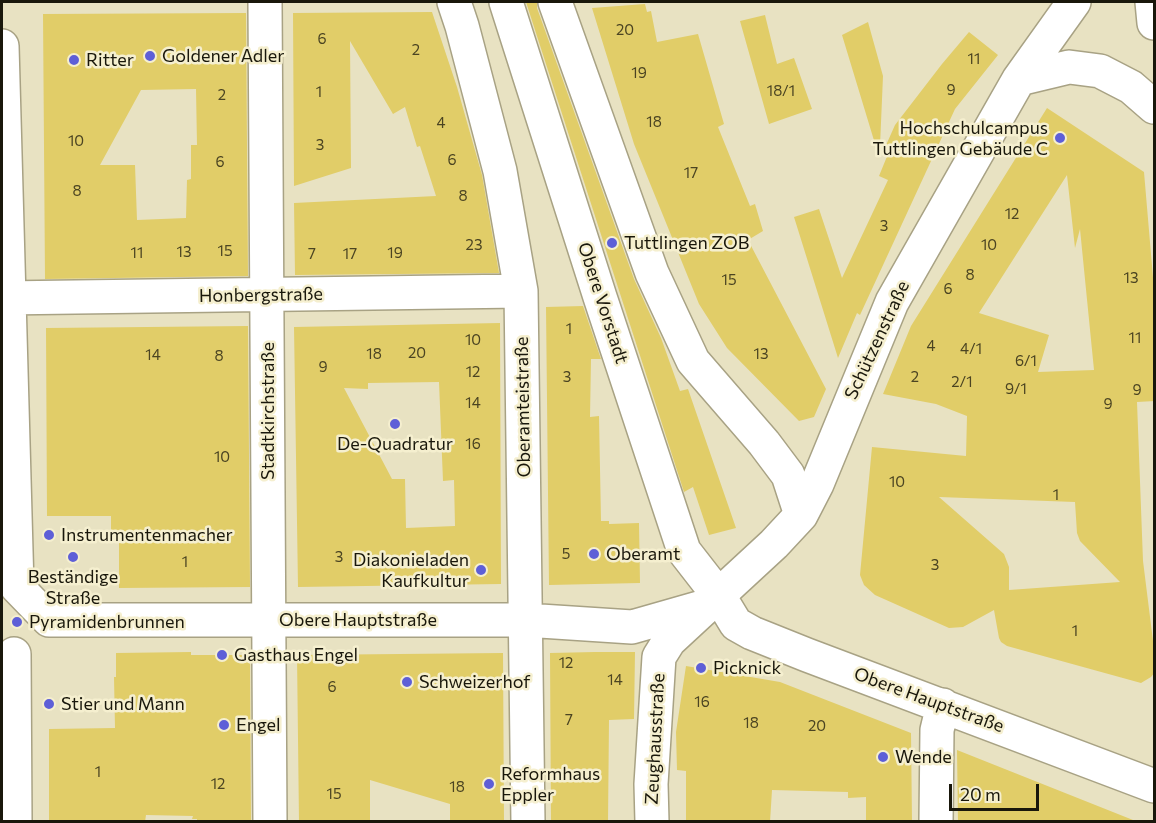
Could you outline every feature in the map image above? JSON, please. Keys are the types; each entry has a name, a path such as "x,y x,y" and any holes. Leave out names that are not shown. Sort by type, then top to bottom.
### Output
{"street":[{"name":"Stadtkirchstraße","path":"265,2 270,822"},
{"name":"Oberamteistraße","path":"454,2 500,171 521,291 528,822"},
{"name":"Obere Vorstadt","path":"506,2 684,551 714,600"},
{"path":"555,2 652,273 693,361 764,442 788,475 801,515"},
{"name":"Schützenstraße","path":"659,657 669,641 774,544 801,515 817,484 891,302 1019,79 1074,2"},
{"path":"1152,2 1155,23"},
{"path":"2,46 9,595 49,620 8,648 15,822"},
{"path":"1019,79 1069,67 1100,70 1131,87 1155,108"},
{"name":"Honbergstraße","path":"5,298 521,291"},
{"name":"Obere Hauptstraße","path":"49,620 525,620 632,627 714,600 736,624 752,633 1155,786"},
{"name":"Zeughausstraße","path":"652,822 651,784 659,657"},
{"path":"936,822 937,730 943,705"}],"building":[{"path":"526,2 537,2 537,8 634,279 661,338 680,391 688,389 736,528 709,535 693,487 684,492"},
{"path":"645,4 647,12 651,11 657,42 698,34 724,124 718,127 750,206 755,204 763,231 748,240 826,389 814,417 799,421 727,348 699,304 634,144 592,8"},
{"path":"432,12 457,87 482,175 499,273 295,275 294,203 436,196 420,146 417,147 405,107 393,114 350,41 351,168 294,186 293,13"},
{"path":"246,13 248,276 45,279 43,14","holes":["196,89 197,145 191,145 191,179 187,180 186,218 137,220 135,165 100,165 141,90"]},
{"path":"765,15 777,64 794,58 812,109 769,124 740,21"},
{"path":"868,22 883,76 880,146 876,147 842,35"},
{"path":"969,32 998,55 955,109 860,315 857,313 838,358 794,217 819,209 842,278 888,180 879,176 888,154 883,152 895,125"},
{"path":"1047,108 1144,172 1155,301 1155,401 1137,402 1143,561 1155,657 1155,672 1151,677 1141,683 1007,646 999,638 994,610 963,627 949,628 875,595 864,585 860,575 872,447 966,456 967,416 936,404 883,394 911,326","holes":["1067,175 1075,248 1080,229 1094,370 1038,372 1049,335 979,313","939,497 1075,502 1077,533 1080,541 1120,582 1009,590 1009,567 1004,554"]},
{"path":"583,306 601,359 591,359 590,417 599,416 601,521 609,521 609,524 639,523 640,583 549,585 546,307"},
{"path":"500,323 501,584 298,587 294,327","holes":["439,382 443,481 454,480 455,526 406,528 405,479 392,479 344,388 368,389 368,383"]},
{"path":"248,326 250,587 119,588 119,538 111,538 111,516 47,516 46,328"},
{"path":"191,652 191,655 250,655 251,822 197,822 197,819 192,819 193,816 146,815 145,822 49,822 49,729 115,728 116,653"},
{"path":"635,652 634,719 609,720 608,822 551,822 550,653"},
{"path":"503,653 504,822 450,822 450,804 370,780 370,822 299,822 297,655"},
{"path":"686,666 780,682 911,733 912,822 866,822 866,797 848,798 848,792 772,790 770,822 686,822 686,771 677,770 676,732"},
{"path":"957,750 1133,820 1133,822 958,822"}],"place":[{"name":"Goldener Adler","path":"150,56"},
{"name":"Ritter","path":"74,60"},
{"name":"Hochschulcampus Tuttlingen Gebäude C","path":"1060,138"},
{"name":"Tuttlingen ZOB","path":"612,243"},
{"name":"De-Quadratur","path":"395,424"},
{"name":"Instrumentenmacher","path":"49,535"},
{"name":"Oberamt","path":"594,554"},
{"name":"Beständige Straße","path":"73,557"},
{"name":"Diakonieladen Kaufkultur","path":"481,570"},
{"name":"Pyramidenbrunnen","path":"17,622"},
{"name":"Gasthaus Engel","path":"222,655"},
{"name":"Picknick","path":"701,668"},
{"name":"Schweizerhof","path":"407,682"},
{"name":"Stier und Mann","path":"49,704"},
{"name":"Engel","path":"224,725"},
{"name":"Wende","path":"883,757"},
{"name":"Reformhaus Eppler","path":"489,784"}]}
